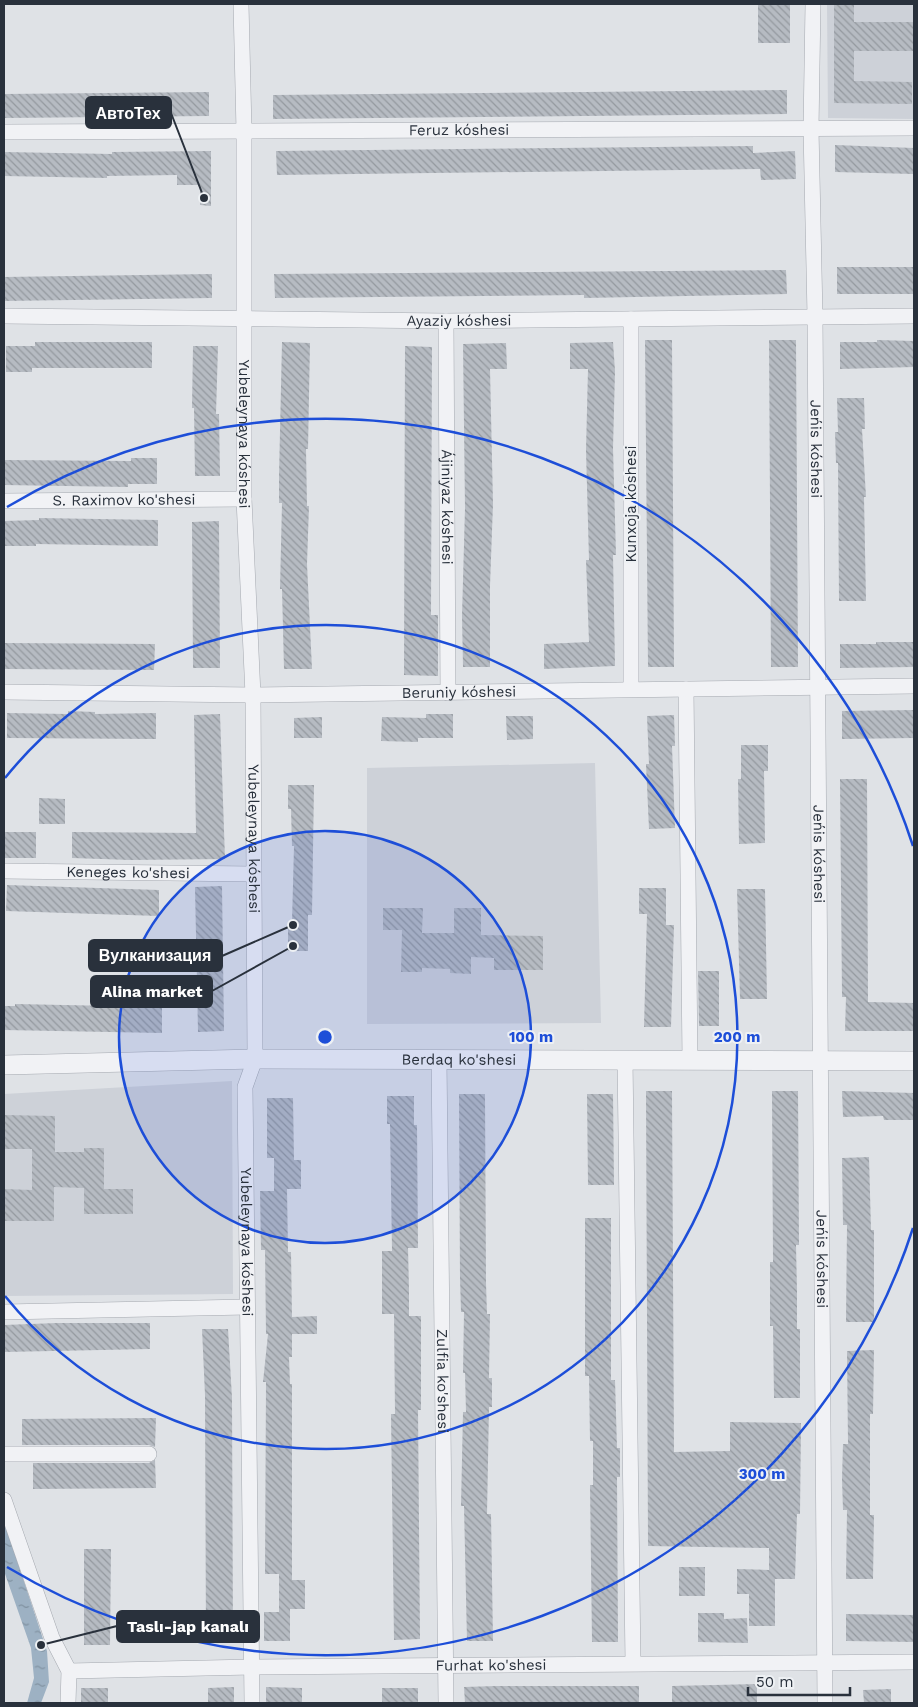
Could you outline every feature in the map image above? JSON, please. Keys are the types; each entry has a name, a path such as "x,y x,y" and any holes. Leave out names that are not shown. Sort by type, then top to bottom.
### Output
{"street":[{"name":"Yubeleynaya kóshesi","path":"241,4 244,131 244,499 253,695 252,874 255,1059 245,1087 252,1703"},
{"name":"Jeńis kóshesi","path":"813,4 811,129 815,316 825,1703"},
{"name":"Feruz kóshesi","path":"4,132 914,128"},
{"name":"Ayaziy kóshesi","path":"4,316 446,321 914,316"},
{"name":"Kunxoja kóshesi","path":"631,319 631,689"},
{"name":"Ájiniyaz kóshesi","path":"446,321 448,693"},
{"name":"S. Raximov ko'shesi","path":"4,501 244,499"},
{"name":"Beruniy kóshesi","path":"4,692 253,695 914,686"},
{"path":"686,689 690,1060"},
{"name":"Keneges ko'shesi","path":"4,871 252,874"},
{"name":"Berdaq ko'shesi","path":"4,1065 255,1059 914,1061"},
{"name":"Zulfia ko'shesi","path":"439,1059 446,1703"},
{"path":"625,1059 633,1663"},
{"path":"4,1312 247,1307"},
{"path":"4,1454 149,1454"},
{"path":"4,1500 52,1638 69,1671 68,1703"},
{"name":"Furhat ko'shesi","path":"69,1671 252,1667 914,1662"}],"shaded area":[{"path":"827,4 914,4 914,119 828,118"},
{"path":"595,763 601,1023 367,1024 367,768"},
{"path":"232,1081 233,1294 4,1296 4,1094"}],"water":[{"path":"4,1521 47,1651 49,1682 41,1703 27,1703 34,1678 31,1648 4,1571"}],"building":[{"path":"758,4 790,4 790,43 758,43"},
{"path":"834,4 854,4 854,22 913,22 913,51 854,51 854,81 912,82 912,104 834,103"},
{"path":"787,90 787,114 273,119 273,95"},
{"path":"209,92 209,116 4,118 4,94"},
{"path":"835,145 914,148 914,174 835,172"},
{"path":"753,146 753,153 795,151 796,179 761,180 760,169 277,175 276,151"},
{"path":"211,151 211,206 200,205 200,185 177,185 177,175 107,176 107,178 4,176 4,152 112,154 112,152"},
{"path":"837,267 914,267 914,294 837,294"},
{"path":"786,270 787,294 584,298 584,295 275,298 274,274"},
{"path":"212,274 212,298 4,301 4,277"},
{"path":"645,340 672,340 674,667 648,667"},
{"path":"769,340 796,340 798,667 771,667"},
{"path":"877,340 914,341 914,367 840,369 840,342 877,342"},
{"path":"35,342 152,342 152,368 32,368 32,372 6,372 6,346 35,346"},
{"path":"282,342 310,343 308,449 306,449 307,506 309,506 307,564 312,669 284,669 282,589 280,589 282,503 279,503"},
{"path":"613,342 615,371 613,448 616,555 613,555 615,666 544,669 544,644 589,642 586,560 589,560 586,450 588,369 570,369 570,343"},
{"path":"506,343 507,369 490,369 493,504 490,667 463,667 462,616 465,508 463,344"},
{"path":"193,346 218,346 216,414 219,414 220,476 195,476 194,408 192,408"},
{"path":"405,346 432,347 431,615 438,615 438,676 404,675"},
{"path":"837,398 864,398 865,429 862,429 866,497 864,497 866,601 839,601 838,463 836,463 835,432 838,432"},
{"path":"131,458 157,458 157,484 128,484 128,487 4,485 4,460 131,461"},
{"path":"39,518 158,520 158,546 36,544 36,546 4,546 4,521 39,520"},
{"path":"219,521 220,668 193,668 192,522"},
{"path":"876,642 914,642 914,667 840,668 840,644 876,644"},
{"path":"4,643 155,644 154,670 4,669"},
{"path":"914,710 914,738 842,739 842,711"},
{"path":"68,711 95,712 95,714 156,713 156,739 7,738 7,713 68,714"},
{"path":"220,714 225,859 130,860 72,858 72,832 196,833 194,715"},
{"path":"426,714 453,714 453,738 418,738 418,742 381,741 382,717 426,718"},
{"path":"674,715 675,746 672,746 675,828 649,829 646,764 649,764 647,716"},
{"path":"506,716 533,716 533,739 507,740"},
{"path":"322,717 322,738 294,738 294,718"},
{"path":"741,745 768,745 768,771 764,771 765,843 739,844 738,779 741,779"},
{"path":"840,779 867,779 868,1002 914,1003 914,1031 845,1031 846,997 842,997"},
{"path":"288,785 314,785 312,915 308,915 308,951 288,951 288,922 292,922 294,846 292,846 291,809 288,809"},
{"path":"39,798 65,799 65,824 39,824"},
{"path":"4,832 36,832 36,858 4,858"},
{"path":"7,885 159,890 159,916 6,911"},
{"path":"222,886 224,1031 198,1032 195,887"},
{"path":"639,888 666,888 666,925 674,925 671,1027 644,1027 647,914 639,914"},
{"path":"737,889 765,889 767,999 740,999"},
{"path":"383,908 423,908 422,933 454,933 454,908 481,908 481,935 543,936 543,970 494,970 494,958 471,957 471,974 450,973 450,969 422,968 422,972 401,972 402,930 383,930"},
{"path":"698,971 719,971 719,1026 699,1026"},
{"path":"15,1004 162,1007 162,1033 4,1030 4,1006 15,1006"},
{"path":"646,1091 672,1091 674,1452 730,1451 730,1422 801,1423 800,1514 797,1514 795,1579 775,1579 775,1626 749,1626 749,1594 737,1594 737,1569 769,1570 769,1548 648,1546"},
{"path":"772,1091 798,1091 799,1245 796,1245 797,1329 800,1329 800,1398 774,1398 773,1326 770,1326 770,1262 773,1262"},
{"path":"842,1091 914,1093 914,1120 884,1120 883,1116 843,1117"},
{"path":"459,1094 485,1094 486,1283 487,1314 490,1314 489,1378 492,1378 492,1407 489,1407 487,1514 491,1514 493,1641 467,1641 464,1506 461,1506 463,1412 466,1412 465,1373 463,1373 464,1312 461,1312 460,1278"},
{"path":"587,1094 613,1094 614,1185 588,1185"},
{"path":"387,1096 414,1096 414,1125 417,1125 418,1248 408,1248 409,1316 421,1316 421,1410 418,1410 420,1639 394,1640 391,1414 395,1414 394,1314 382,1314 382,1251 392,1251 390,1124 387,1124"},
{"path":"267,1098 293,1098 294,1160 301,1160 301,1189 287,1189 288,1252 291,1252 292,1317 317,1316 317,1334 292,1334 292,1357 289,1357 290,1384 292,1384 292,1580 305,1580 305,1609 290,1609 290,1641 264,1641 264,1612 279,1612 279,1574 265,1574 266,1382 263,1382 268,1334 266,1334 265,1250 261,1250 260,1191 274,1191 274,1158 267,1158"},
{"path":"4,1115 55,1116 55,1152 84,1152 84,1148 104,1148 104,1189 133,1189 133,1214 84,1214 84,1188 54,1187 54,1221 4,1221 4,1189 32,1190 32,1149 4,1149"},
{"path":"869,1157 871,1230 874,1230 874,1322 846,1322 847,1225 843,1225 842,1158"},
{"path":"585,1218 611,1218 611,1380 615,1380 617,1448 620,1448 620,1477 617,1477 618,1642 592,1642 590,1485 593,1485 593,1441 590,1441 589,1376 585,1376"},
{"path":"150,1323 150,1349 4,1352 4,1325"},
{"path":"202,1329 228,1329 232,1398 233,1643 206,1643 205,1395"},
{"path":"874,1350 873,1414 870,1414 870,1515 874,1515 873,1579 846,1579 847,1510 843,1510 842,1479 843,1444 848,1444 847,1351"},
{"path":"156,1418 155,1447 149,1445 22,1445 22,1419"},
{"path":"155,1460 156,1488 33,1489 33,1463 149,1463"},
{"path":"84,1549 111,1549 110,1645 84,1645"},
{"path":"679,1567 705,1567 705,1596 679,1596"},
{"path":"698,1613 724,1613 724,1619 747,1618 748,1643 698,1642"},
{"path":"846,1614 914,1615 914,1642 846,1641"},
{"path":"757,1684 757,1703 672,1703 672,1686"},
{"path":"639,1686 639,1703 465,1703 464,1687"},
{"path":"234,1687 234,1703 208,1703 208,1688"},
{"path":"266,1687 302,1688 302,1703 266,1703"},
{"path":"81,1688 108,1688 108,1703 81,1703"},
{"path":"382,1688 418,1688 418,1703 382,1703"},
{"path":"891,1689 891,1703 864,1703 863,1690"}],"place":[{"name":"АвтоТех","path":"204,198"},
{"name":"Вулканизация","path":"293,925"},
{"name":"Alina market","path":"293,946"},
{"name":"Taslı-jap kanalı","path":"41,1645"}]}
